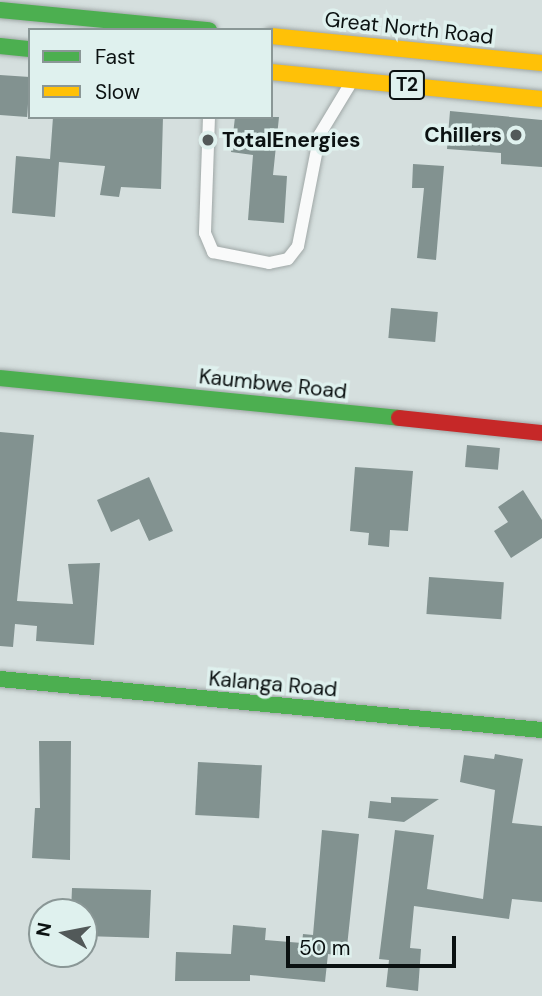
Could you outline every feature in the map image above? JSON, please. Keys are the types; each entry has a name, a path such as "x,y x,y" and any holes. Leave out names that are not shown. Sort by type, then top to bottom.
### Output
{"street":[{"path":"0,10 188,28"},
{"name":"Great North Road","path":"273,36 542,63"},
{"path":"0,46 28,49"},
{"name":"T2","path":"273,72 542,99"},
{"name":"Kaumbwe Road","path":"0,378 542,433"},
{"name":"Kalanga Road","path":"0,679 542,730"}],"lane":[{"path":"209,119 205,233 213,253 269,263 288,259 298,246 320,134 353,79"}],"building":[{"path":"0,75 28,77 27,117 0,115"},
{"path":"450,111 542,120 542,167 501,164 501,153 447,149"},
{"path":"279,117 273,175 287,176 284,223 248,220 253,155 231,152 235,119"},
{"path":"53,119 163,119 161,189 121,187 119,197 100,195 105,166 59,162 55,217 12,213 16,156 50,159"},
{"path":"413,164 444,166 436,260 417,258 424,188 412,188"},
{"path":"391,308 438,312 435,342 388,338"},
{"path":"0,432 34,435 17,601 73,604 68,564 100,563 94,645 36,641 37,626 15,624 13,647 0,646"},
{"path":"467,445 500,448 498,470 465,467"},
{"path":"355,467 413,471 408,531 390,530 389,547 368,545 369,533 350,531"},
{"path":"149,477 173,531 149,541 139,519 111,532 97,500"},
{"path":"523,490 542,520 542,538 511,558 494,531 508,522 498,507"},
{"path":"429,577 504,582 501,619 426,614"},
{"path":"39,741 71,741 70,860 32,858 35,808 40,808"},
{"path":"495,754 523,759 512,823 542,826 542,902 512,899 509,919 414,906 410,948 421,949 418,991 386,987 389,960 379,959 395,830 434,835 427,889 483,899 495,790 460,782 464,755 494,759"},
{"path":"198,762 262,765 259,818 195,815"},
{"path":"391,797 439,799 404,822 368,818 370,801 391,803"},
{"path":"322,830 359,834 346,956 328,954 325,982 250,975 250,981 175,981 176,952 231,954 233,925 266,928 265,940 302,943 303,934 313,935"},
{"path":"72,888 151,890 149,938 98,936 98,898 72,898"}],"traffic: fast":[{"path":"0,10 188,28"},
{"path":"0,46 28,49"},
{"path":"0,378 399,418"},
{"path":"0,679 542,730"}],"traffic: slow":[{"path":"273,36 542,63"},
{"path":"273,72 542,99"}],"traffic: jam":[{"path":"399,418 542,433"}],"place":[{"name":"Chillers","path":"516,135"},
{"name":"TotalEnergies","path":"208,140"}]}
